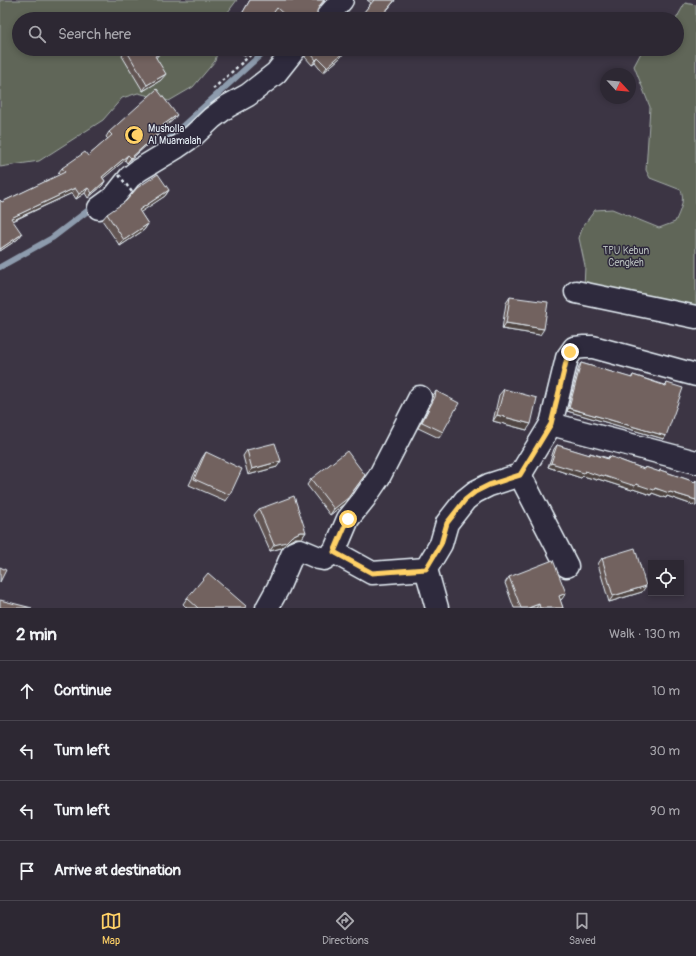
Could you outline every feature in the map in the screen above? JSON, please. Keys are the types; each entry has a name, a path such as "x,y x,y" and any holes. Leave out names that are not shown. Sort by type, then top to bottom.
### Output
{"street":[{"path":"331,12 342,0"},
{"path":"99,208 114,197 130,177 188,140 212,118 228,106 248,95 276,73 289,56"},
{"path":"576,292 696,317"},
{"path":"437,608 426,569 441,544 447,523 465,500 475,492 489,485 520,475 551,424 567,358 574,348 584,346 593,347 696,375"},
{"path":"267,608 278,588 293,553 300,550 319,558 324,558 334,552 348,519 379,477 420,397"},
{"path":"551,424 696,462"},
{"path":"520,475 567,566"},
{"path":"334,552 372,573 426,569"}],"path":[{"path":"119,175 132,192"}],"green space":[{"path":"0,0 237,0 228,12 12,12 12,56 216,56 215,61 193,87 169,101 138,93 122,98 103,120 39,161 0,167"},
{"name":"TPU Kebun Cengkeh","path":"685,3 696,5 696,315 584,287 585,266 579,238 583,226 595,210 612,209 659,228 675,222 677,218 682,202 681,190 650,178 646,170 650,107 634,66 639,56 684,56 684,12 680,12"}],"building":[{"path":"250,0 324,0 317,12 281,12 277,8 274,12 243,12"},
{"path":"374,0 395,0 385,12 364,12"},
{"path":"130,56 155,56 166,74 147,85"},
{"path":"313,56 339,56 327,67 318,58 316,60"},
{"path":"157,89 177,115 163,125 165,127 131,158 128,155 102,177 105,181 92,193 88,188 79,194 75,188 11,218 22,234 0,249 0,200 2,202 65,172 62,168 85,152 88,156 112,135 109,132"},
{"path":"158,174 169,190 139,210 148,224 124,240 107,214 126,201 137,188"},
{"path":"510,297 548,302 544,329 506,323"},
{"path":"581,363 632,378 633,375 666,386 667,383 683,388 666,436 569,408"},
{"path":"504,389 537,398 531,424 497,415"},
{"path":"436,391 459,403 443,432 422,422 435,397"},
{"path":"275,443 281,461 252,469 247,450"},
{"path":"557,445 608,459 609,456 644,469 645,467 660,472 660,470 695,482 696,480 696,500 655,488 654,490 636,484 635,486 585,471 584,473 551,463"},
{"path":"347,451 365,475 348,498 334,509 311,479"},
{"path":"206,452 242,469 230,495 194,479"},
{"path":"294,496 306,532 300,532 292,536 286,542 274,545 259,509"},
{"path":"635,548 646,586 613,596 602,558"},
{"path":"553,560 566,593 559,596 563,608 540,608 539,604 528,608 521,608 509,577"},
{"path":"0,567 6,570 0,582"},
{"path":"208,573 246,606 245,608 198,608 187,598"},
{"path":"0,600 32,608 0,608"}],"waterway":[{"path":"163,144 259,56"},
{"path":"0,267 52,238 94,206"}],"place":[{"name":"Musholla Al Muamalah","path":"134,135"}],"route":[{"path":"348,519 334,552 372,573 426,569 441,544 447,523 465,500 475,492 489,485 520,475 551,424 567,358 570,352"}]}
